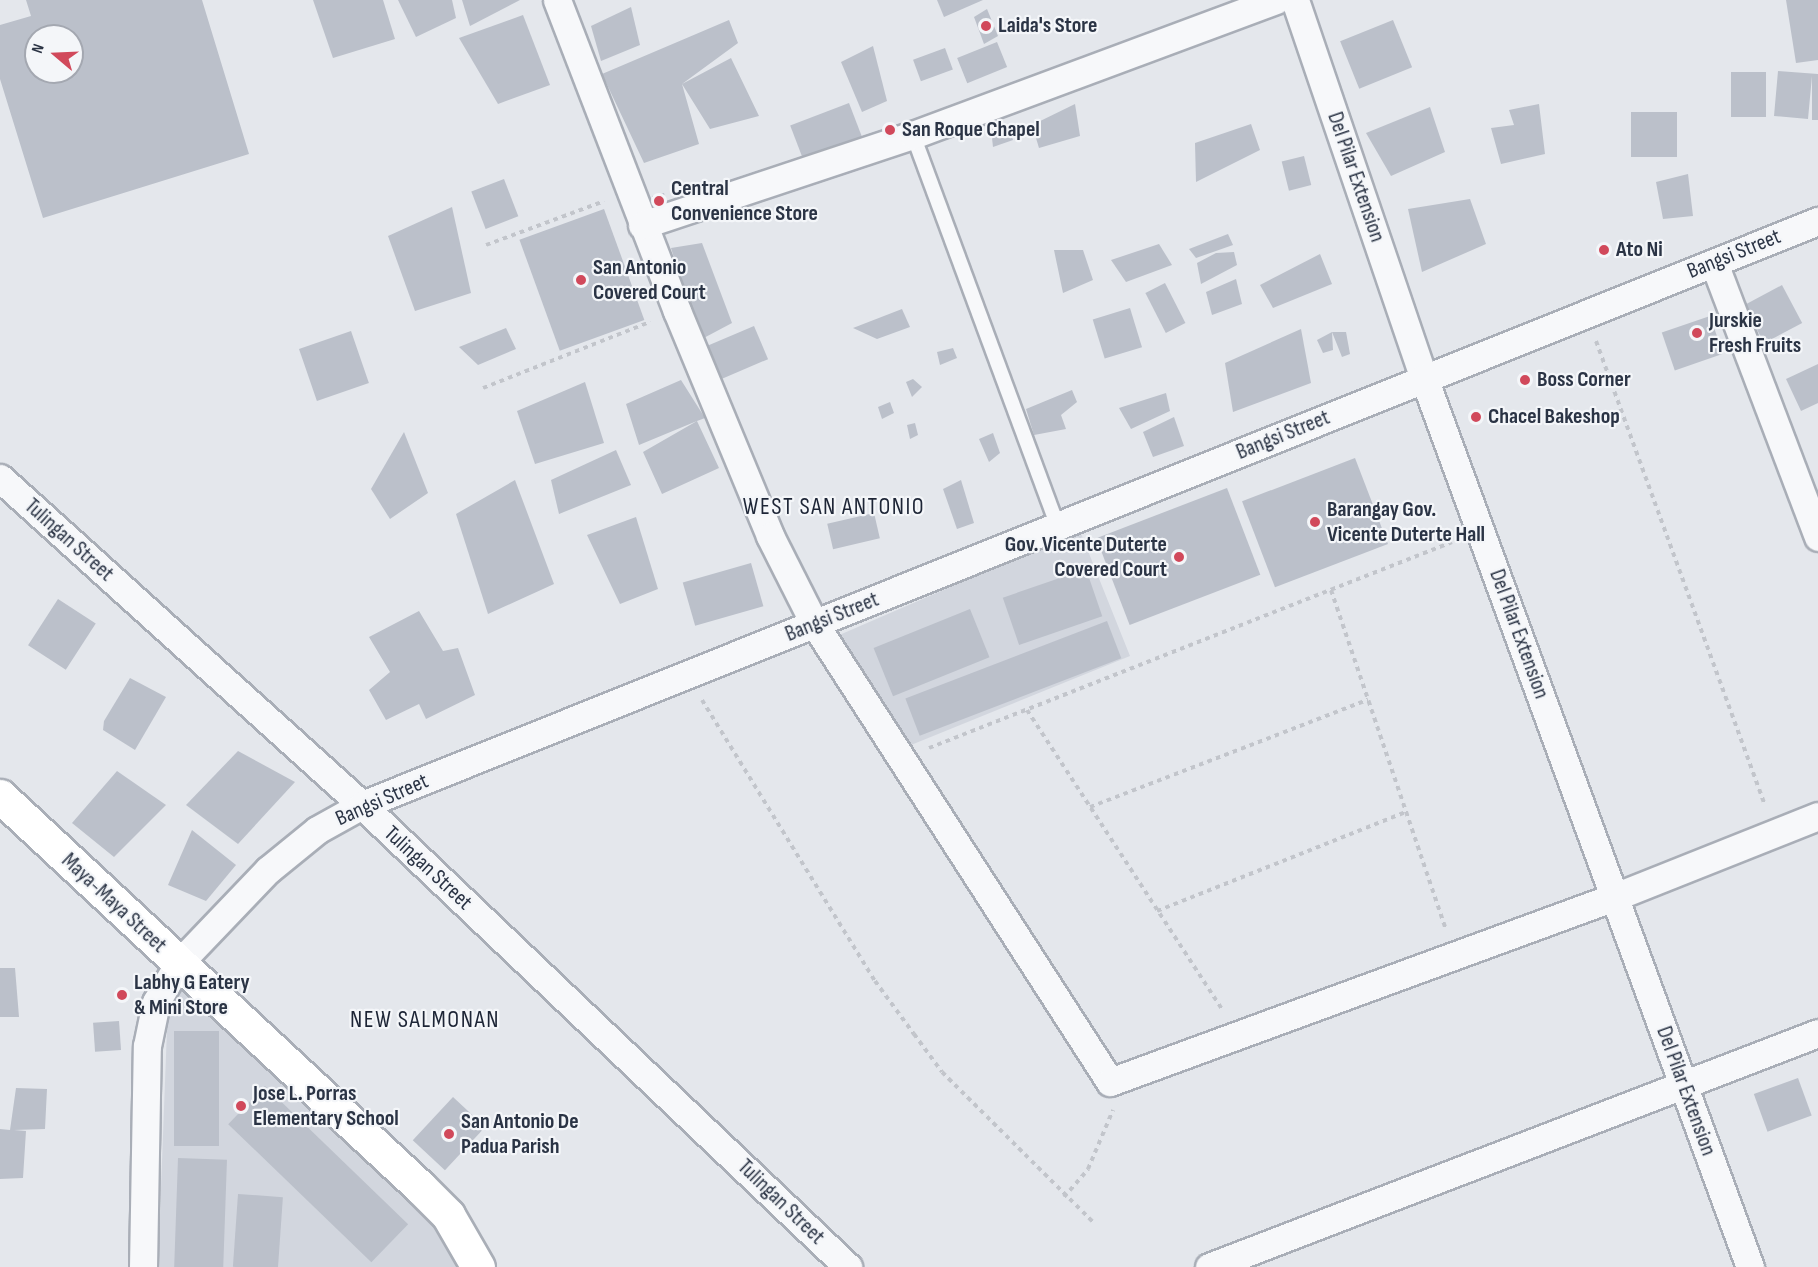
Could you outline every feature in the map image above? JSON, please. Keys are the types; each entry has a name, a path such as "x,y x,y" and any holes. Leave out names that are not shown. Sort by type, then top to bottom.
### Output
{"street":[{"path":"557,0 677,311 770,536 814,623 904,758 1110,1082 1617,896 1818,816"},
{"path":"642,225 913,135 1276,0"},
{"name":"Del Pilar Extension","path":"1295,0 1424,378 1617,896 1750,1267"},
{"name":"Bangsi Street","path":"143,1267 148,1035 156,1002 179,963 293,847 362,805 1818,221"},
{"path":"1714,263 1818,537"},
{"name":"Tulingan Street","path":"0,478 362,805 848,1267"},
{"name":"Maya-Maya Street","path":"0,796 441,1208 478,1267"},
{"path":"1209,1267 1818,1033"}],"lane":[{"path":"913,135 1058,526"}],"path":[{"path":"486,245 630,191"},
{"path":"483,388 677,311"},
{"path":"1586,314 1775,834"},
{"path":"904,758 1481,531"},
{"path":"1330,590 1455,956"},
{"path":"688,676 894,1008 942,1072 1064,1197 1094,1222"},
{"path":"1090,807 1368,700"},
{"path":"1027,710 1238,1035"},
{"path":"1157,911 1406,812"},
{"path":"1064,1197 1088,1169 1108,1129 1114,1106 1110,1082"}],"shaded area":[{"path":"1080,531 1130,656 911,745 837,636"},
{"name":"Jose L. Porras Elementary School","path":"181,983 433,1208 469,1267 158,1267 168,1003"}],"building":[{"path":"26,0 202,0 249,154 43,218 0,79 0,25 31,16"},
{"path":"313,0 383,0 395,39 333,58"},
{"path":"398,0 452,0 456,18 416,37"},
{"path":"462,0 520,0 470,26"},
{"path":"937,0 983,0 944,17"},
{"path":"1786,0 1818,0 1818,60 1796,63"},
{"path":"631,7 640,45 601,61 591,26"},
{"name":"Laida's Store","path":"987,9 998,36 984,44 974,17"},
{"path":"523,15 550,85 498,104 459,38"},
{"path":"729,20 738,43 682,84 699,144 644,163 602,74"},
{"path":"1393,20 1412,67 1359,89 1340,41"},
{"path":"997,42 1007,67 967,83 957,58"},
{"path":"873,46 887,101 862,112 841,62"},
{"path":"945,48 953,70 921,81 913,60"},
{"path":"731,58 759,116 710,129 682,84"},
{"path":"1778,71 1818,74 1818,120 1812,120 1812,76 1808,119 1774,116"},
{"path":"1731,72 1766,72 1766,117 1731,117"},
{"path":"849,103 864,143 806,166 790,126"},
{"path":"1075,104 1080,136 1039,148 1032,125"},
{"path":"1539,104 1545,154 1501,164 1491,128 1514,125 1509,110"},
{"path":"1430,107 1445,152 1391,176 1366,133"},
{"path":"1631,112 1677,112 1677,157 1631,157"},
{"path":"1251,124 1260,150 1196,182 1195,143"},
{"path":"1008,128 1013,140 993,147 991,129"},
{"path":"1304,156 1311,185 1289,191 1282,162"},
{"path":"1688,174 1693,216 1663,219 1656,182"},
{"path":"504,179 518,216 486,229 471,192"},
{"name":"Central Convenience Store","path":"664,193 667,206 655,211 652,196"},
{"path":"1470,199 1486,244 1422,272 1408,209"},
{"path":"452,207 471,293 415,311 388,236"},
{"name":"San Antonio Covered Court","path":"604,209 644,320 560,351 519,240"},
{"path":"1228,234 1233,245 1196,258 1189,249"},
{"path":"702,243 732,323 700,340 671,248"},
{"path":"1159,244 1172,265 1126,282 1111,260"},
{"path":"1054,250 1083,250 1093,280 1063,293"},
{"path":"1234,252 1237,265 1201,284 1197,263 1216,253"},
{"path":"1320,254 1332,284 1273,308 1260,285"},
{"path":"1236,279 1242,304 1212,315 1206,292"},
{"path":"1165,283 1185,323 1166,333 1145,293"},
{"path":"1782,285 1802,323 1764,343 1744,305"},
{"path":"1130,308 1142,347 1105,359 1093,319"},
{"path":"902,309 910,327 877,339 853,328"},
{"path":"1710,316 1723,354 1675,370 1662,333"},
{"path":"754,326 768,359 717,381 703,347"},
{"path":"506,328 516,349 478,365 459,347"},
{"path":"1301,329 1311,383 1233,412 1225,363"},
{"path":"351,331 369,383 317,401 299,349"},
{"path":"1332,332 1333,350 1323,353 1317,340"},
{"path":"1332,332 1346,332 1350,354 1342,357"},
{"path":"953,348 957,358 940,365 937,352"},
{"path":"1818,364 1818,403 1801,411 1786,379"},
{"path":"913,379 922,387 912,397 906,382"},
{"path":"681,380 705,418 639,445 626,404"},
{"path":"585,382 604,443 535,464 517,411"},
{"path":"1072,390 1077,402 1061,415 1066,429 1034,435 1026,409"},
{"path":"1166,393 1170,411 1131,429 1119,408"},
{"path":"890,402 894,413 882,419 878,407"},
{"path":"1174,417 1184,446 1153,457 1143,432"},
{"path":"697,421 719,468 662,494 643,452"},
{"path":"915,423 918,435 910,439 907,425"},
{"path":"404,432 428,493 390,519 371,489"},
{"path":"993,433 1000,453 989,462 979,439"},
{"path":"616,450 631,485 559,514 551,480"},
{"name":"Barangay Gov. Vicente Duterte Hall","path":"1355,458 1388,544 1275,587 1242,501"},
{"path":"515,480 554,584 488,614 456,514"},
{"path":"961,480 974,523 957,529 943,489"},
{"name":"Gov. Vicente Duterte Covered Court","path":"1227,488 1260,575 1130,625 1096,538"},
{"path":"874,513 880,538 833,549 827,524"},
{"path":"636,517 658,589 620,604 587,535"},
{"path":"751,563 763,606 695,626 683,583"},
{"path":"1086,569 1102,616 1019,645 1003,598"},
{"path":"58,599 96,624 66,670 28,645"},
{"path":"970,609 989,657 893,696 874,648"},
{"path":"419,611 443,651 458,648 475,695 426,719 419,704 386,720 369,690 390,672 369,637"},
{"path":"1107,621 1121,658 920,736 905,698"},
{"path":"130,678 166,697 135,750 103,730 104,721"},
{"path":"238,751 295,782 238,844 186,805"},
{"path":"117,771 166,805 114,857 72,823"},
{"path":"192,830 236,865 206,901 168,885"},
{"path":"0,968 15,968 19,1017 0,1017"},
{"path":"119,1021 121,1050 95,1052 93,1023"},
{"path":"174,1031 219,1031 219,1146 174,1146"},
{"path":"1798,1078 1812,1116 1768,1132 1754,1094"},
{"path":"265,1086 408,1224 371,1262 228,1124"},
{"path":"16,1088 47,1089 45,1129 14,1130 26,1131 23,1178 0,1179 0,1129 10,1130"},
{"name":"San Antonio De Padua Parish","path":"453,1097 485,1127 445,1170 413,1140"},
{"path":"178,1158 227,1160 223,1267 174,1267"},
{"path":"238,1194 283,1197 278,1267 233,1267"}],"place":[{"name":"Laida's Store","path":"986,26"},
{"name":"San Roque Chapel","path":"890,130"},
{"name":"Central Convenience Store","path":"659,201"},
{"name":"Ato Ni","path":"1604,250"},
{"name":"San Antonio Covered Court","path":"581,280"},
{"name":"Jurskie Fresh Fruits","path":"1697,333"},
{"name":"Boss Corner","path":"1525,380"},
{"name":"Chacel Bakeshop","path":"1476,417"},
{"name":"Barangay Gov. Vicente Duterte Hall","path":"1315,522"},
{"name":"Gov. Vicente Duterte Covered Court","path":"1179,557"},
{"name":"Labhy G Eatery & Mini Store","path":"122,995"},
{"name":"Jose L. Porras Elementary School","path":"241,1106"},
{"name":"San Antonio De Padua Parish","path":"449,1134"}],"district":[{"name":"WEST SAN ANTONIO","path":"834,507"},
{"name":"NEW SALMONAN","path":"425,1020"}]}
